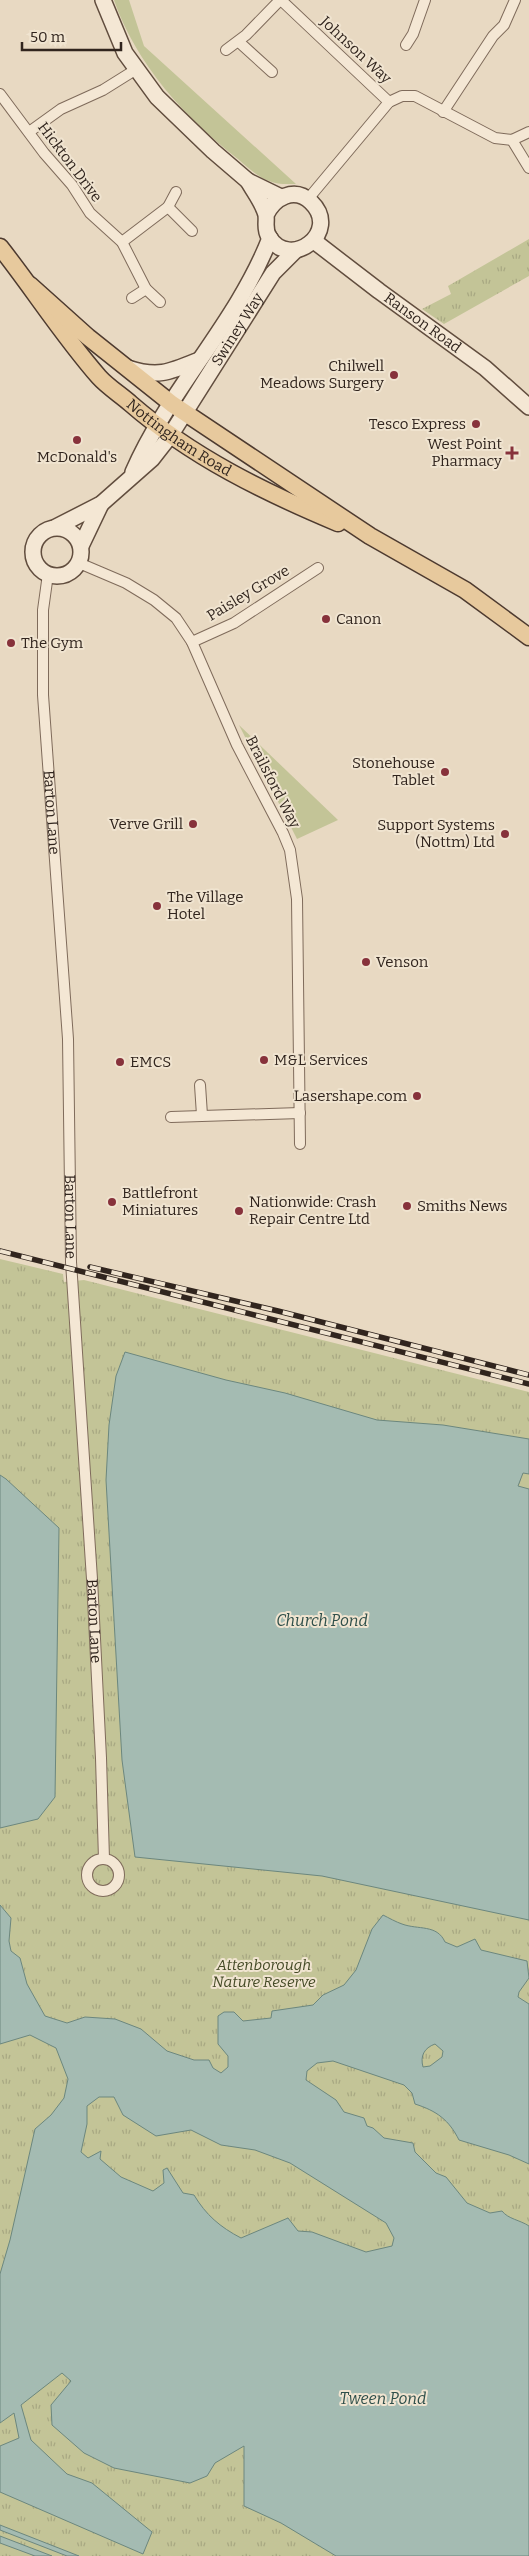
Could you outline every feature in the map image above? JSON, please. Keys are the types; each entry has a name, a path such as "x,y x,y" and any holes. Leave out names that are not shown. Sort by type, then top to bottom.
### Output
{"main road":[{"name":"Nottingham Road","path":"0,247 30,285 61,330 100,378 157,426 170,436 256,487 370,536"},
{"name":"Nottingham Road","path":"30,285 126,368 178,408 370,536 466,590 529,637"}],"street":[{"path":"103,0 135,70 178,119 248,181 281,197"},
{"path":"226,50 239,42 281,0"},
{"name":"Johnson Way","path":"281,0 389,102"},
{"path":"406,45 413,34 425,0"},
{"path":"443,112 493,36 504,24 515,0"},
{"path":"239,42 272,72"},
{"path":"29,132 61,109 103,90 135,70"},
{"name":"Hickton Drive","path":"0,94 72,185 90,213 122,242 146,289 160,302"},
{"path":"308,199 389,102 409,95 495,138 512,140 529,132"},
{"path":"512,140 529,168"},
{"path":"248,181 266,215"},
{"path":"122,242 168,207 176,192"},
{"path":"290,194 308,199 316,207 321,218 320,231 314,241 305,248 294,250 280,248 270,238 265,227 266,215 271,205 281,197 290,194"},
{"path":"168,207 192,231"},
{"name":"Swiney Way","path":"170,436 178,408 199,360 247,286 270,238"},
{"name":"Ranson Road","path":"314,241 485,368 529,407"},
{"name":"Swiney Way","path":"157,426 178,408 274,273 294,250"},
{"path":"132,298 146,289"},
{"name":"Swiney Way","path":"126,368 153,375 167,373 199,360"},
{"path":"131,476 157,426"},
{"path":"101,504 81,546 79,563 69,573 59,576 48,574 38,567 34,560 33,545 43,532 101,504 152,459 170,436"},
{"path":"56,527 65,529 76,536 81,546"},
{"name":"Brailsford Way","path":"79,563 126,583 154,600 176,618 192,642 237,745 274,814 290,850 297,899 300,1144"},
{"name":"Paisley Grove","path":"192,642 234,623 318,568"},
{"name":"Barton Lane","path":"48,574 43,610 43,695 68,1039 71,1262 102,1758 104,1859"},
{"path":"200,1085 202,1115"},
{"path":"171,1117 300,1113"}],"green space":[{"path":"114,0 129,0 144,46 296,184 276,183 261,177 218,143 181,108 149,68 135,46 123,24"},
{"path":"529,239 529,276 444,324 422,309 451,294 448,286"},
{"path":"239,725 338,820 297,839"},
{"name":"Attenborough Nature Reserve","path":"0,1259 63,1274 64,1282 84,1280 529,1392 529,2556 0,2556"}],"water":[{"name":"Church Pond","path":"125,1352 226,1380 285,1393 377,1420 443,1425 529,1439 529,1474 523,1473 518,1486 529,1489 529,1920 322,1876 135,1857 122,1760 106,1480 109,1425 116,1376"},
{"path":"0,1475 59,1528 55,1797 38,1819 0,1828"},
{"name":"Tween Pond","path":"0,1905 11,1918 9,1941 11,1951 20,1958 27,1984 45,2016 67,2023 85,2017 115,2019 141,2029 167,2051 194,2060 209,2060 213,2068 221,2073 228,2067 228,2056 218,2044 218,2016 224,2012 234,2012 243,2021 271,2018 272,2011 313,2005 323,1995 344,1985 356,1970 372,1929 383,1915 408,1926 427,1928 437,1932 445,1942 457,1947 475,1939 481,1950 527,1961 529,1978 519,1992 518,1997 529,2004 529,2164 509,2155 459,2140 442,2117 415,2104 412,2093 404,2085 333,2061 317,2063 307,2071 306,2080 336,2100 344,2112 364,2118 367,2126 373,2128 384,2138 413,2143 415,2152 436,2173 446,2177 467,2203 490,2213 502,2211 507,2216 529,2226 529,2556 336,2556 281,2523 244,2506 244,2446 215,2463 207,2476 190,2483 114,2468 84,2453 52,2425 51,2405 71,2381 62,2373 21,2405 31,2440 67,2474 92,2483 152,2532 143,2554 0,2492 0,2446 19,2438 14,2413 0,2423 0,2274 10,2240 35,2129 51,2115 64,2098 68,2079 56,2048 30,2035 0,2044","holes":["435,2044 443,2051 442,2057 430,2066 423,2067 422,2059 424,2053","99,2097 114,2097 123,2115 156,2136 191,2130 221,2145 255,2150 290,2163 386,2223 394,2238 392,2246 366,2252 312,2232 298,2231 288,2218 241,2238 214,2220 203,2209 194,2195 183,2193 167,2168 163,2170 164,2183 153,2191 121,2177 100,2159 101,2151 88,2158 81,2152 87,2124 87,2106"]},
{"path":"0,2525 79,2556 67,2556 0,2530"},
{"path":"0,2536 52,2556 35,2556 0,2543"}],"railway":[{"path":"0,1251 529,1384"},
{"path":"90,1267 278,1311 529,1375"}],"place":[{"name":"Chilwell Meadows Surgery","path":"394,375"},
{"name":"Tesco Express","path":"476,424"},
{"name":"McDonald's","path":"77,440"},
{"name":"West Point Pharmacy","path":"512,453"},
{"name":"Canon","path":"326,619"},
{"name":"The Gym","path":"11,643"},
{"name":"Stonehouse Tablet","path":"445,772"},
{"name":"Verve Grill","path":"193,824"},
{"name":"Support Systems (Nottm) Ltd","path":"505,834"},
{"name":"The Village Hotel","path":"157,906"},
{"name":"Venson","path":"366,962"},
{"name":"M&L Services","path":"264,1060"},
{"name":"EMCS","path":"120,1062"},
{"name":"Lasershape.com","path":"417,1096"},
{"name":"Battlefront Miniatures","path":"112,1202"},
{"name":"Smiths News","path":"407,1206"},
{"name":"Nationwide: Crash Repair Centre Ltd","path":"239,1211"}]}
